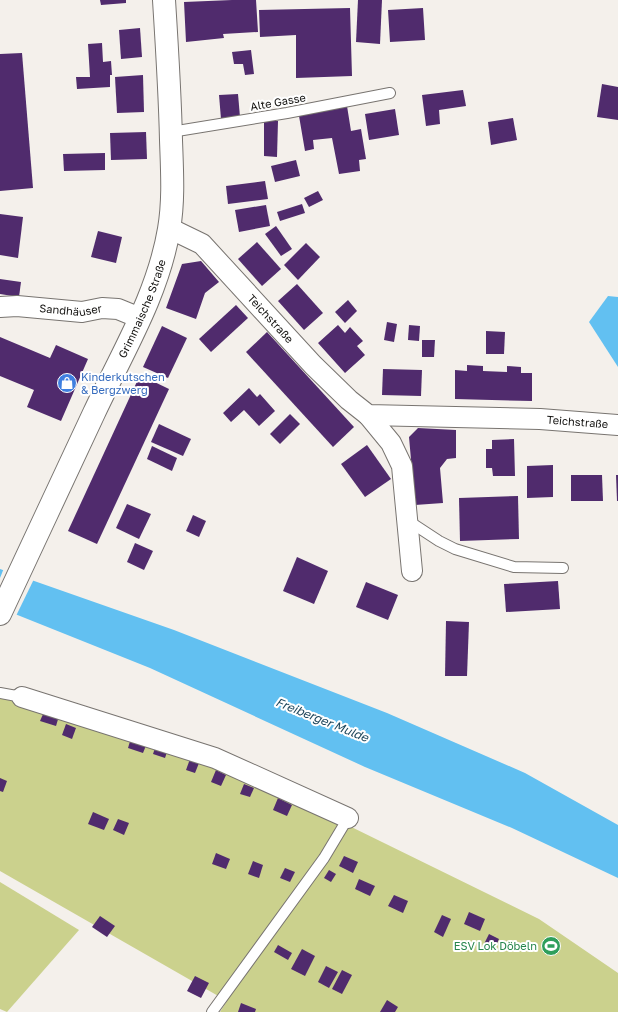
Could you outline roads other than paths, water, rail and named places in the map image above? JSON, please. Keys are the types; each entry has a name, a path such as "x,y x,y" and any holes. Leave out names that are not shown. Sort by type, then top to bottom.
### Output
{"main road":[{"name":"Grimmaische Straße","path":"0,614 71,460 132,337 162,258 169,228 172,176 164,0"}],"street":[{"name":"Teichstraße","path":"169,228 202,244 313,365 349,400 368,415 391,443 402,466 412,571"},
{"name":"Sandhäuser","path":"0,307 17,306 82,312 102,308 118,308 140,318"},
{"name":"Teichstraße","path":"368,415 540,419 618,425"},
{"path":"22,697 215,758 348,818"}],"lane":[{"name":"Alte Gasse","path":"171,132 287,113 390,92"},
{"path":"407,520 439,541 455,549 514,567 563,568"},
{"path":"0,693 22,697"},
{"path":"212,1012 324,858 348,818"}],"water":[{"path":"608,296 618,297 618,367 589,322"},
{"name":"Freiberger Mulde","path":"0,569 174,630 387,713 525,773 618,825 618,878 512,828 365,767 150,668 0,608"}],"place":[{"name":"Kinderkutschen & Bergzwerg","path":"67,383"},
{"name":"ESV Lok Döbeln","path":"551,946"}]}
